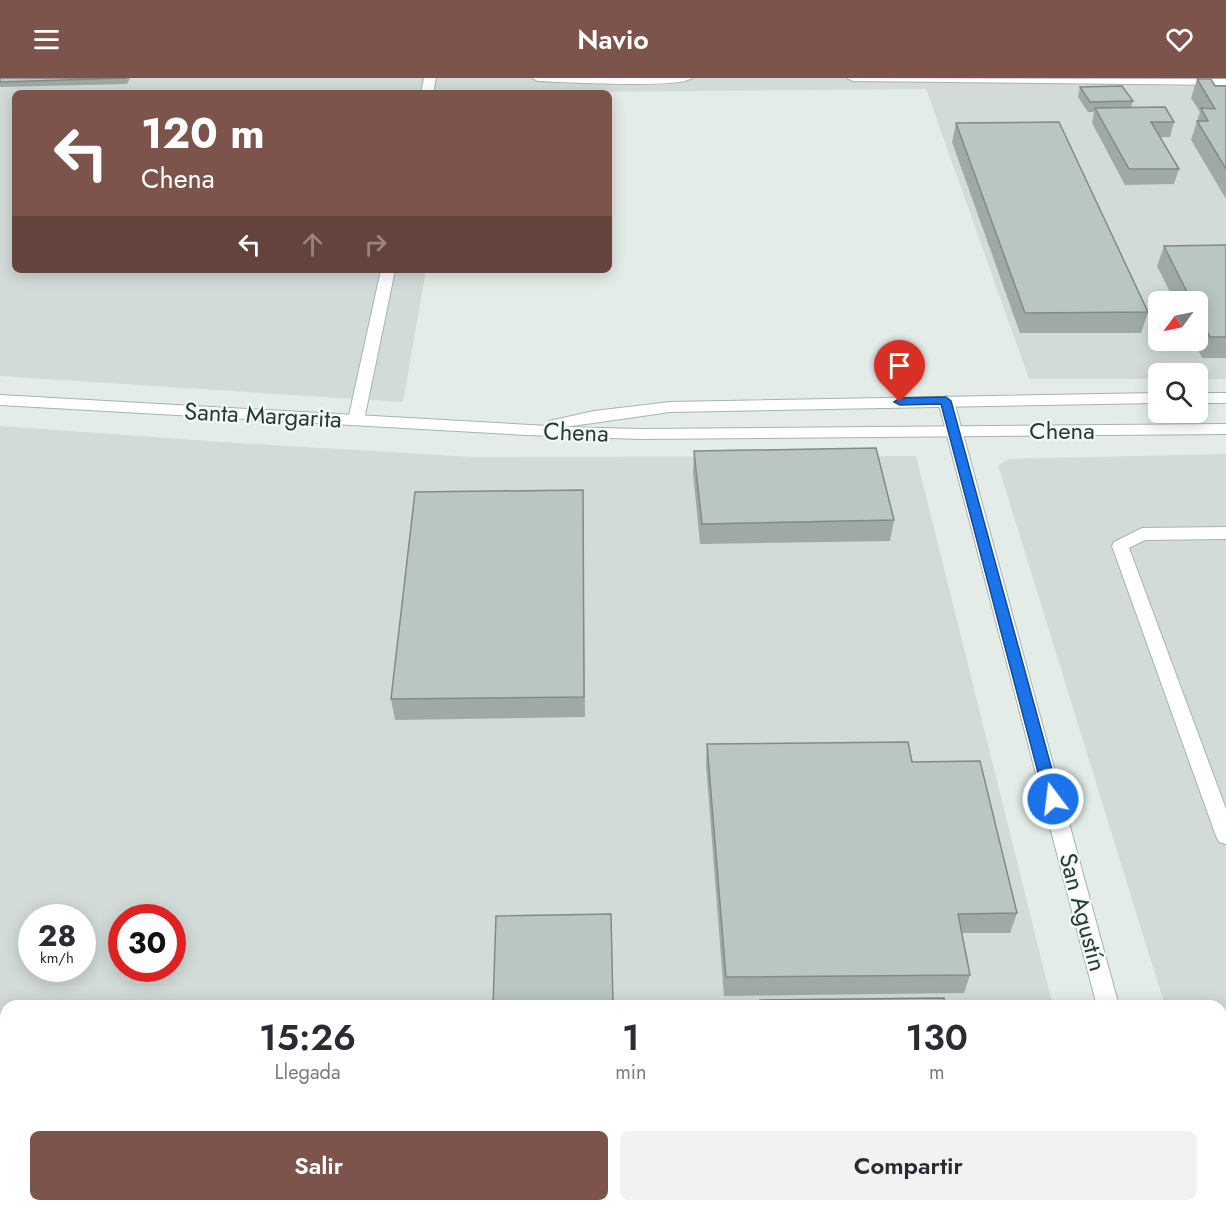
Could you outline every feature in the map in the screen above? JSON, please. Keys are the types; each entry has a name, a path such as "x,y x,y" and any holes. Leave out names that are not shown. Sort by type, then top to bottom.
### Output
{"street":[{"path":"538,78 659,80 686,78"},
{"path":"853,78 1226,82"},
{"path":"356,420 387,273"},
{"name":"Chena","path":"525,430 594,416 670,407 1148,398"},
{"path":"1208,398 1226,398"},
{"name":"Santa Margarita","path":"0,400 525,430"},
{"name":"San Agustín","path":"946,401 1106,1000"},
{"name":"Chena","path":"525,430 640,434 1226,429"},
{"path":"1226,533 1142,534 1120,546 1226,836"}],"shaded area":[{"path":"0,78 1226,78 1226,379 1208,379 1208,363 1148,363 1148,379 1029,379 926,89 612,92 12,90 12,273 425,273 403,402 0,376"},
{"path":"0,426 473,457 916,456 1052,1000 0,1000"},
{"path":"1226,454 1226,1000 1163,1000 998,465 1010,459"}],"building":[{"path":"0,78 126,78 0,82"},
{"path":"1197,79 1211,79 1215,86 1226,86 1226,169 1197,121 1208,121 1201,108 1215,109"},
{"path":"1122,86 1133,101 1090,102 1080,87"},
{"path":"1165,107 1174,122 1151,122 1179,169 1129,169 1095,108"},
{"path":"1059,122 1148,312 1025,313 956,123"},
{"path":"1226,245 1226,337 1210,337 1208,333 1208,291 1186,291 1164,246"},
{"path":"876,448 894,520 702,524 694,451"},
{"path":"583,490 584,697 391,699 415,492"},
{"path":"908,742 912,762 980,761 1017,913 958,914 970,975 726,977 707,744"},
{"path":"611,914 613,1000 493,1000 496,916"},
{"path":"944,998 944,1000 760,1000"}],"route":[{"path":"900,402 946,401 1053,799"}]}
